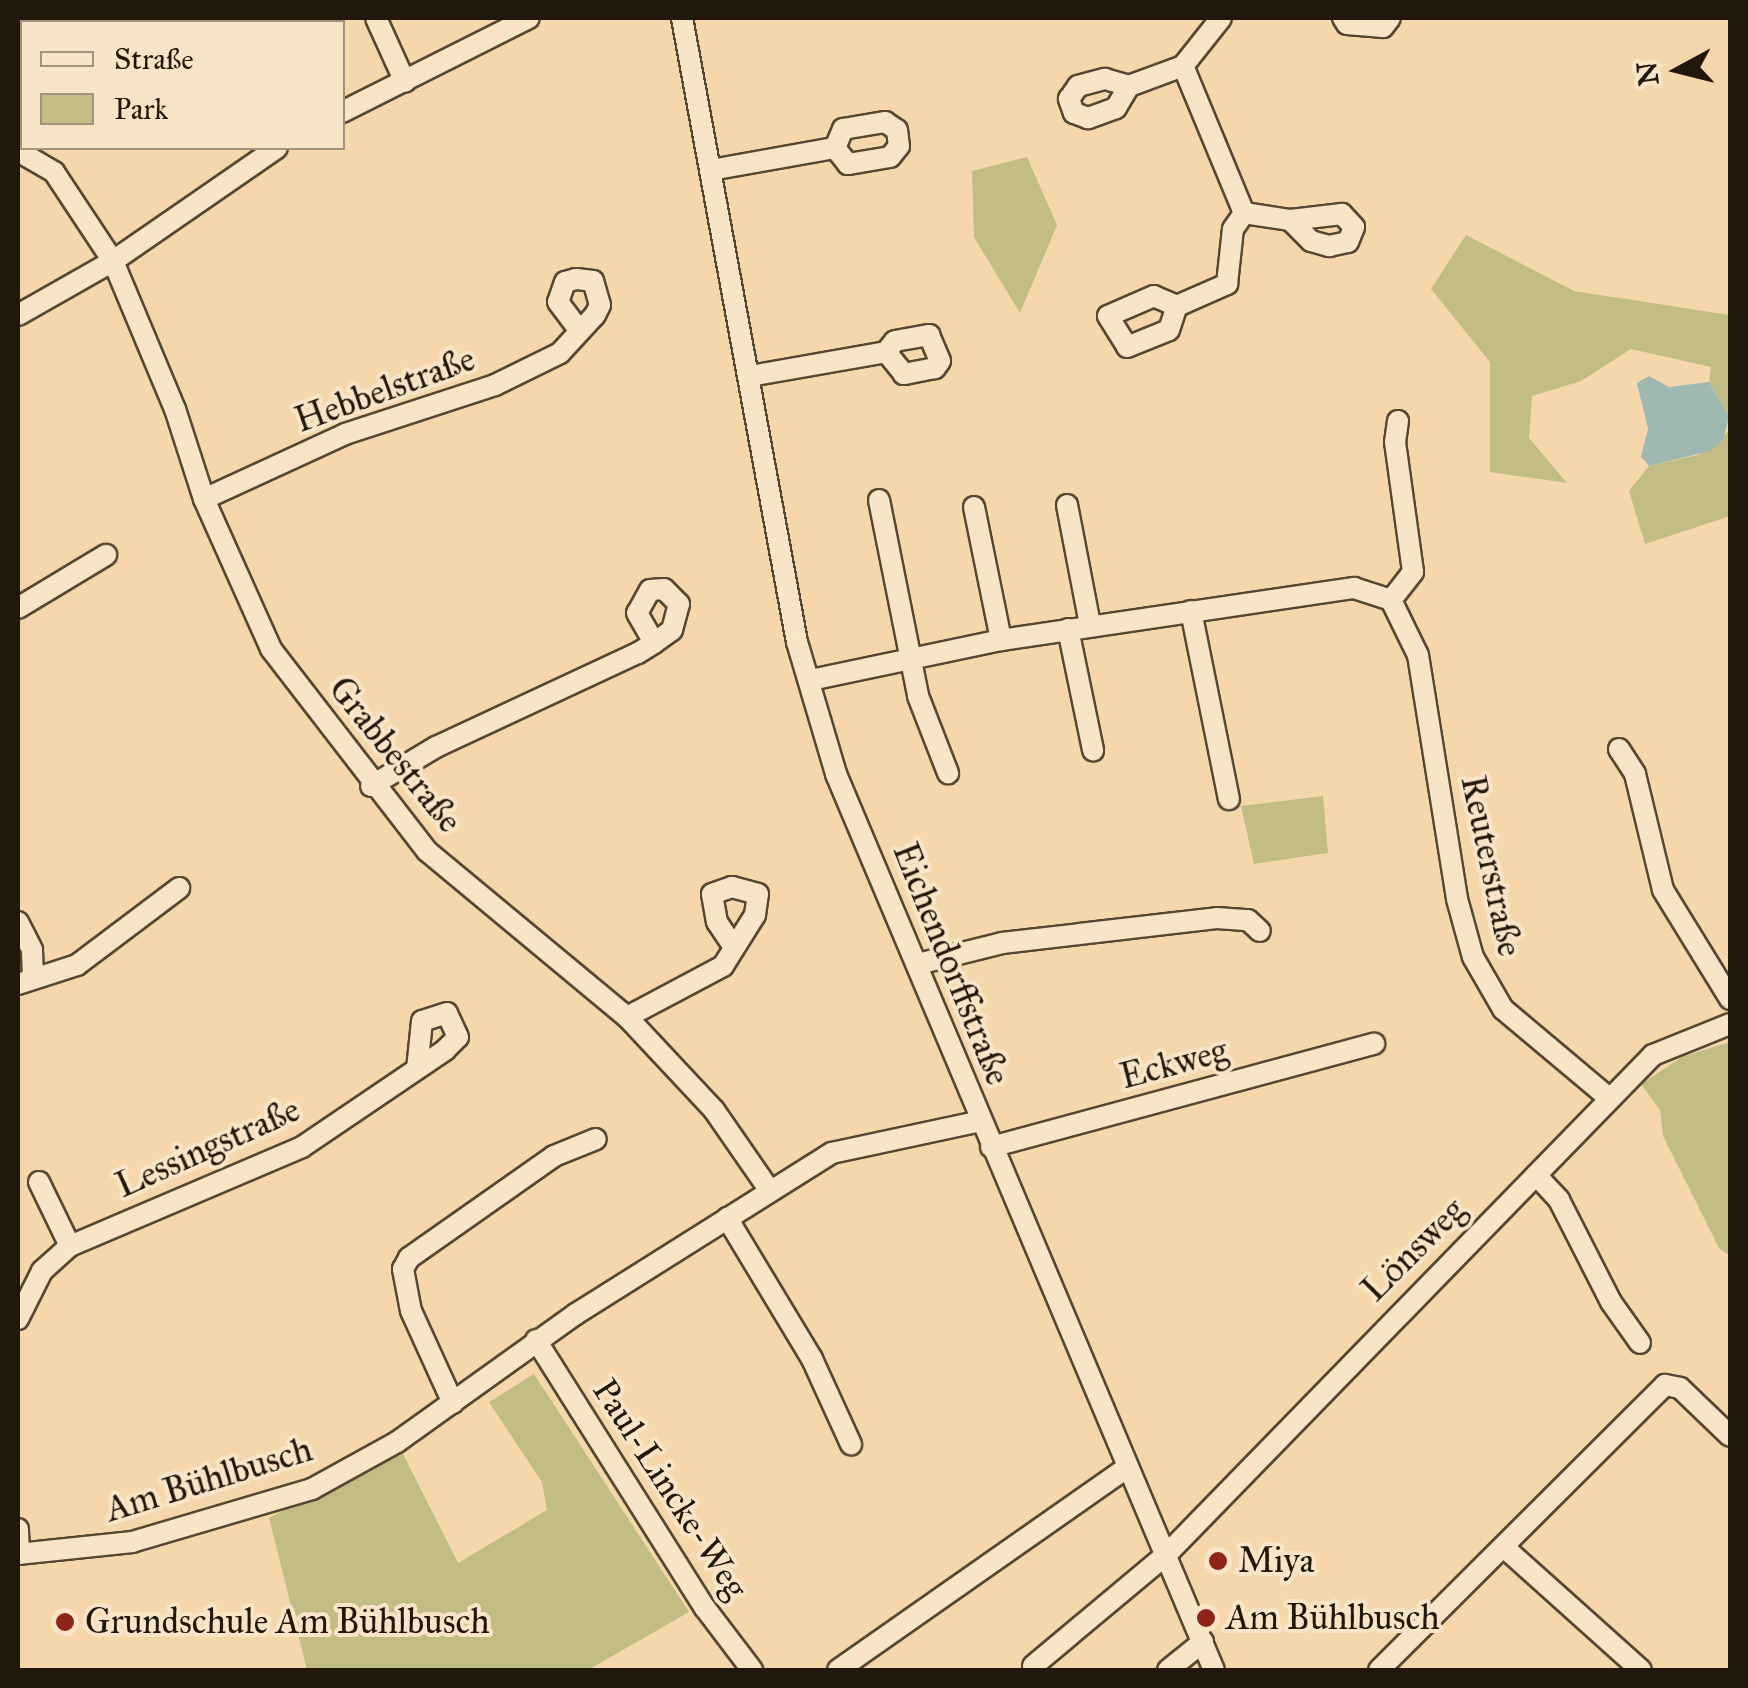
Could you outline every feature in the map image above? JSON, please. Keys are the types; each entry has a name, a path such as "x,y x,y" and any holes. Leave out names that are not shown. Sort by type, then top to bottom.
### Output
{"street":[{"path":"376,18 404,82"},
{"path":"345,111 530,18"},
{"name":"Eichendorffstraße","path":"682,18 797,642 836,774 1214,1670"},
{"path":"1129,86 1183,66 1222,18"},
{"path":"1343,18 1346,24 1383,27 1390,18"},
{"path":"1183,66 1244,213"},
{"path":"712,170 835,148"},
{"name":"Grabbestraße","path":"18,150 54,172 113,261 175,409 204,499 272,649 371,786 426,850 627,1016 714,1110 770,1190"},
{"path":"18,315 113,261 274,150"},
{"path":"1244,213 1290,220"},
{"path":"1176,306 1227,284 1233,229 1244,213"},
{"name":"Hebbelstraße","path":"204,499 400,412 517,376 560,353 579,330"},
{"path":"750,376 886,352"},
{"path":"810,680 1000,640 1354,588 1391,600 1413,572 1398,421"},
{"path":"879,500 909,658 948,773"},
{"path":"1067,506 1090,625"},
{"path":"974,508 1000,640"},
{"path":"18,608 106,555"},
{"name":"Reuterstraße","path":"1391,600 1418,655 1457,899 1486,990 1608,1098"},
{"path":"1191,611 1229,799"},
{"path":"1068,629 1093,750"},
{"path":"371,786 436,748 610,672 654,642"},
{"path":"1619,750 1635,774 1663,890 1730,999"},
{"path":"18,922 32,950 26,981 77,966 178,888"},
{"path":"918,964 1002,943 1200,920 1248,920 1260,931"},
{"path":"627,1016 723,966 734,946"},
{"name":"Lönsweg","path":"1166,1554 1653,1055 1730,1024"},
{"name":"Eckweg","path":"991,1147 1374,1044"},
{"name":"Lessingstraße","path":"18,1314 42,1270 70,1246 302,1147 416,1068"},
{"name":"Am Bühlbusch","path":"18,1554 132,1542 298,1494 381,1452 536,1340 832,1153 980,1122"},
{"path":"453,1402 411,1312 403,1269 408,1258 554,1156 596,1140"},
{"path":"1536,1175 1559,1200 1611,1302 1640,1343"},
{"path":"39,1182 70,1246"},
{"path":"727,1218 812,1359 851,1444"},
{"name":"Paul-Lincke-Weg","path":"536,1340 705,1608 752,1670"},
{"path":"1379,1670 1506,1550 1665,1385 1680,1388 1730,1436"},
{"path":"838,1670 1128,1468"},
{"path":"18,1529 18,1554"},
{"path":"1506,1550 1642,1670"},
{"path":"1033,1666 1166,1554"},
{"path":"1168,1670 1202,1642"}],"green space":[{"path":"1027,157 1057,225 1020,313 974,237 972,171"},
{"path":"1466,235 1574,291 1730,315 1730,516 1645,544 1629,491 1649,466 1698,455 1729,431 1729,417 1709,382 1711,367 1631,349 1581,381 1532,396 1529,438 1567,483 1490,472 1490,362 1431,289"},
{"path":"1323,796 1328,853 1254,864 1241,806"},
{"path":"1730,1042 1730,1256 1719,1248 1663,1136 1660,1110 1641,1084 1684,1056"},
{"path":"534,1374 689,1612 588,1670 307,1670 269,1518 400,1448 458,1563 547,1510 542,1482 489,1402"}],"water":[{"path":"1649,376 1669,387 1709,382 1729,417 1723,440 1710,451 1649,466 1641,457 1648,429 1637,383"}],"place":[{"name":"Miya","path":"1218,1561"},
{"name":"Am Bühlbusch","path":"1206,1618"},
{"name":"Grundschule Am Bühlbusch","path":"65,1622"}]}
